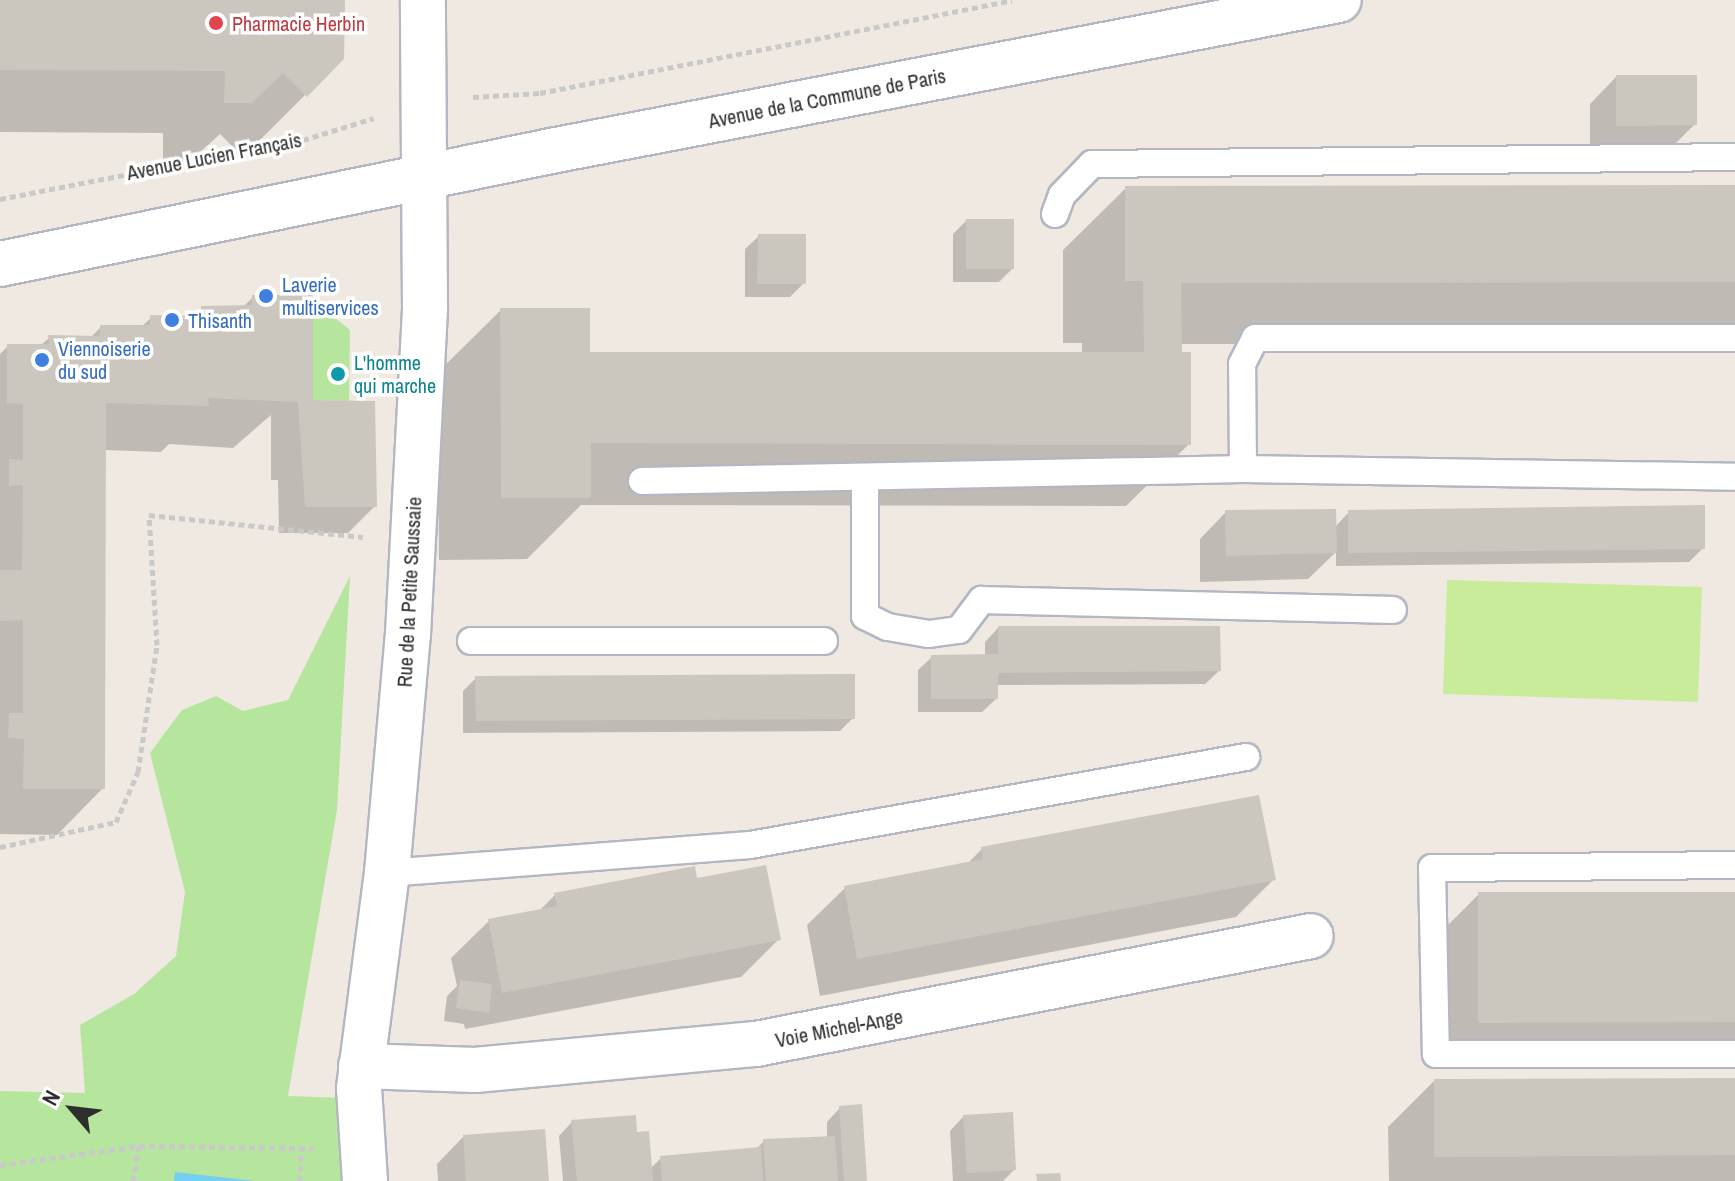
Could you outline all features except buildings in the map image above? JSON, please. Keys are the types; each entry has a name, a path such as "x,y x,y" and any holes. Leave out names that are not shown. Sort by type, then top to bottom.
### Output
{"street":[{"name":"Rue de la Petite Saussaie","path":"365,1181 361,1066 387,873 408,634 427,180 423,0"},
{"name":"Avenue de la Commune de Paris","path":"0,264 316,198 427,180 551,151 1339,0"},
{"name":"Voie Michel-Ange","path":"361,1066 475,1070 756,1044 1311,936"}],"lane":[{"path":"1055,214 1062,195 1092,164 1735,157"},
{"path":"1243,469 1242,364 1255,338 1735,338"},
{"path":"642,481 865,479 1243,469 1735,477"},
{"path":"865,479 865,616 888,627 929,634 959,630 982,600 1393,610"},
{"path":"471,641 824,641"},
{"path":"387,873 750,845 1246,757"},
{"path":"1735,865 1432,868 1436,1054 1735,1054"}],"path":[{"path":"426,103 540,93 1012,0"},
{"name":"Avenue Lucien Français","path":"0,199 303,140 426,103"},
{"path":"0,847 116,822 138,772 157,645 149,515 378,538"},
{"path":"133,1181 139,1146"},
{"path":"0,1165 139,1146 301,1146 323,1149"},
{"path":"300,1181 301,1146"}],"green space":[{"path":"313,317 335,318 350,330 349,401 313,400"},
{"path":"350,576 337,810 288,1096 345,1098 350,1181 0,1181 0,1091 85,1093 80,1025 134,994 176,956 185,892 150,753 182,710 216,696 243,711 288,700"},
{"path":"1447,580 1702,587 1698,702 1443,694"}],"water":[{"path":"175,1172 255,1181 174,1181"}],"place":[{"name":"Pharmacie Herbin","path":"216,23"},
{"name":"Laverie multiservices","path":"266,296"},
{"name":"Thisanth","path":"172,320"},
{"name":"Viennoiserie du sud","path":"42,360"},
{"name":"L'homme qui marche","path":"338,374"}]}
